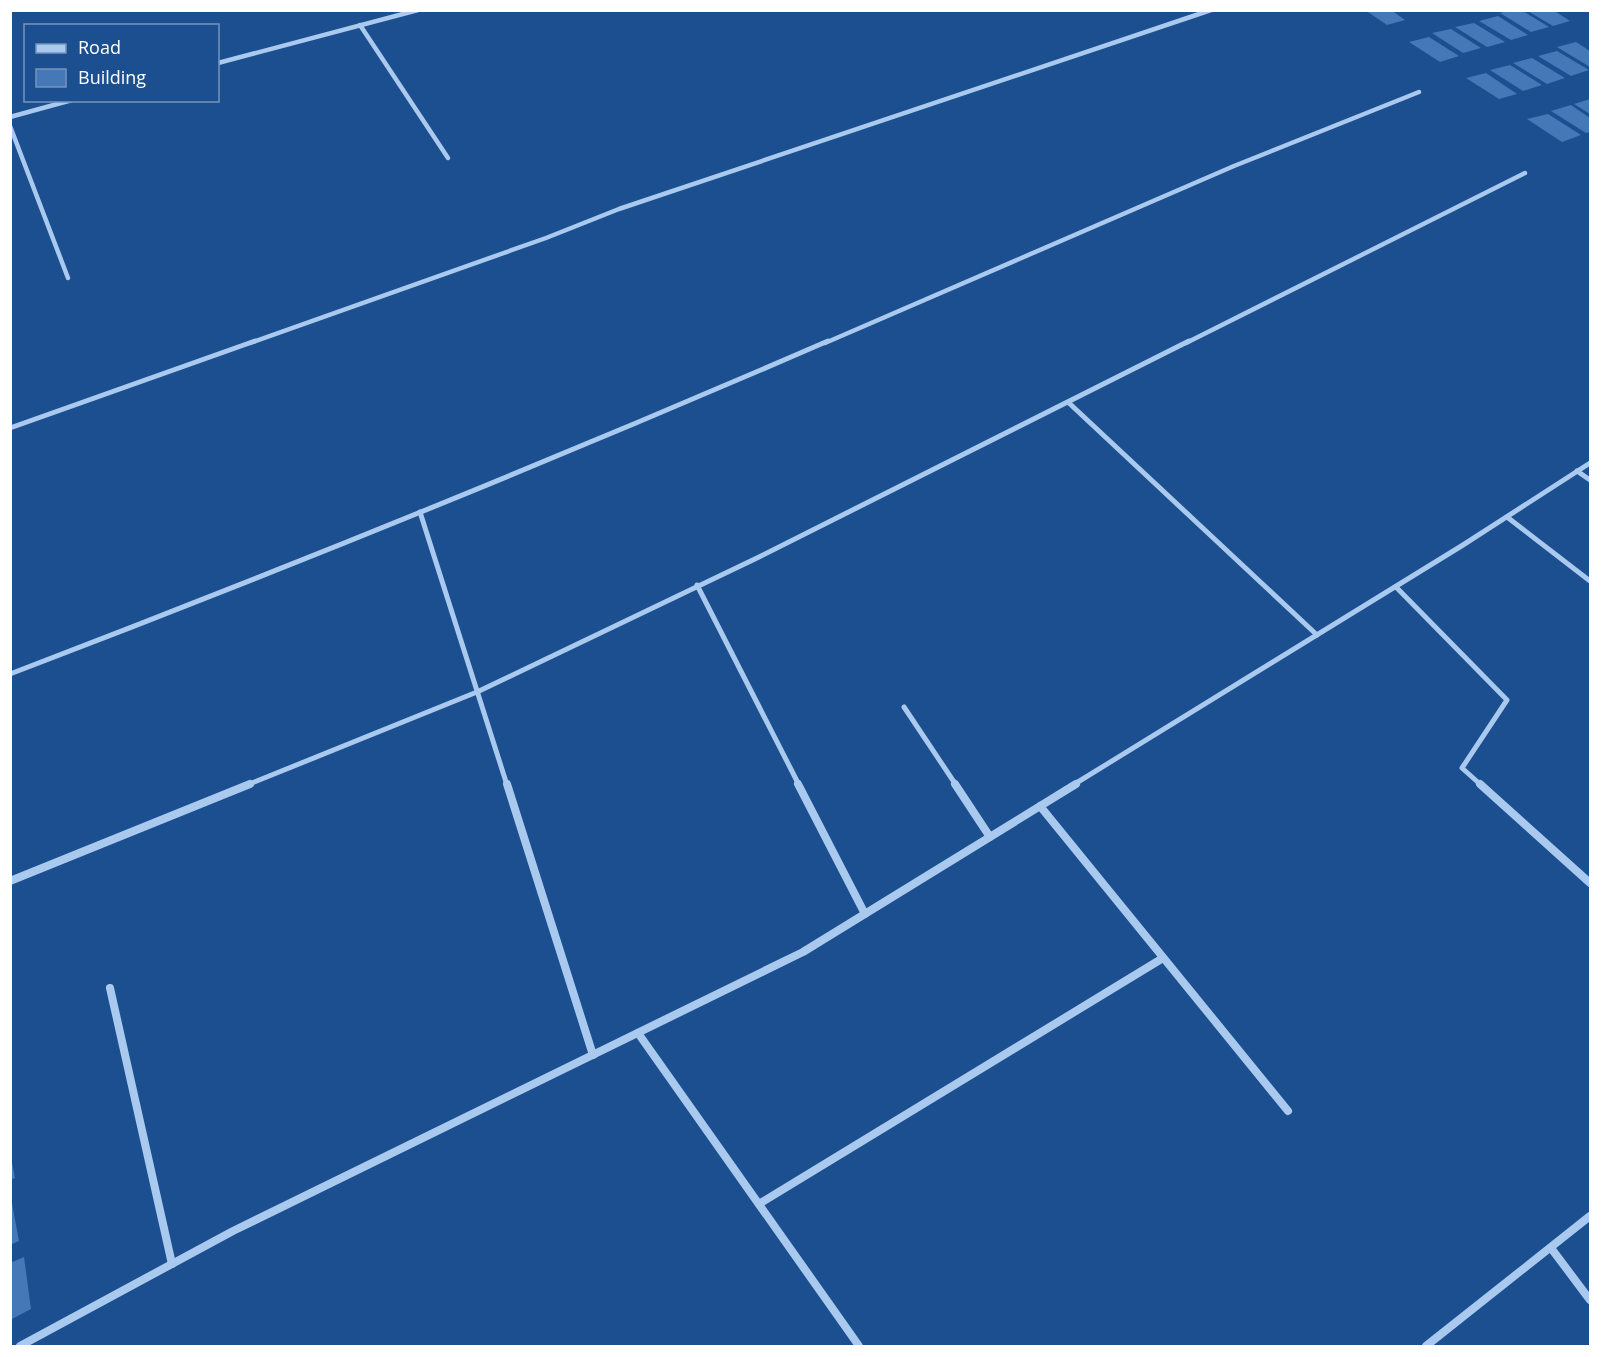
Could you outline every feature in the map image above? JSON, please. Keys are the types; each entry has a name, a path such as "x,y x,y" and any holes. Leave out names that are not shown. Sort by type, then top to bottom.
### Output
{"street":[{"path":"219,63 418,10"},
{"path":"10,428 546,238 619,209 1211,10"},
{"path":"360,25 448,159"},
{"path":"10,674 250,582 688,402 1234,166 1419,92"},
{"path":"10,117 65,102"},
{"path":"10,126 68,278"},
{"path":"10,881 477,692 697,585 758,558 1525,173"},
{"path":"1069,403 1317,635"},
{"path":"20,1347 233,1231 803,952 1396,587 1590,463"},
{"path":"1578,471 1590,480"},
{"path":"420,512 593,1055"},
{"path":"1507,517 1590,581"},
{"path":"697,585 865,914"},
{"path":"1396,587 1507,700 1462,768 1590,883"},
{"path":"904,707 990,837"},
{"path":"1040,806 1288,1111"},
{"path":"759,1204 1163,958"},
{"path":"110,988 172,1264"},
{"path":"638,1033 859,1347"},
{"path":"1426,1347 1590,1216"},
{"path":"1551,1248 1590,1300"}],"building":[{"path":"1365,10 1391,10 1405,20 1387,25"},
{"path":"1521,10 1549,27 1531,32 1500,13"},
{"path":"1526,10 1553,10 1570,21 1553,26"},
{"path":"1498,16 1528,35 1511,40 1479,21"},
{"path":"1474,23 1505,42 1487,47 1455,27"},
{"path":"1451,29 1481,48 1463,53 1432,33"},
{"path":"1429,37 1459,56 1440,62 1409,42"},
{"path":"1576,42 1590,51 1590,67 1557,47"},
{"path":"1557,51 1589,70 1571,76 1538,56"},
{"path":"1532,58 1565,78 1547,84 1513,63"},
{"path":"1510,65 1542,85 1523,91 1490,70"},
{"path":"1486,73 1517,94 1499,99 1466,78"},
{"path":"1590,99 1590,114 1574,104"},
{"path":"1571,105 1590,118 1590,132 1586,133 1551,111"},
{"path":"1548,114 1581,135 1562,142 1527,119"},
{"path":"10,1152 15,1178 10,1180"},
{"path":"10,1193 19,1241 10,1245"},
{"path":"24,1257 31,1309 10,1320 10,1263"}]}
